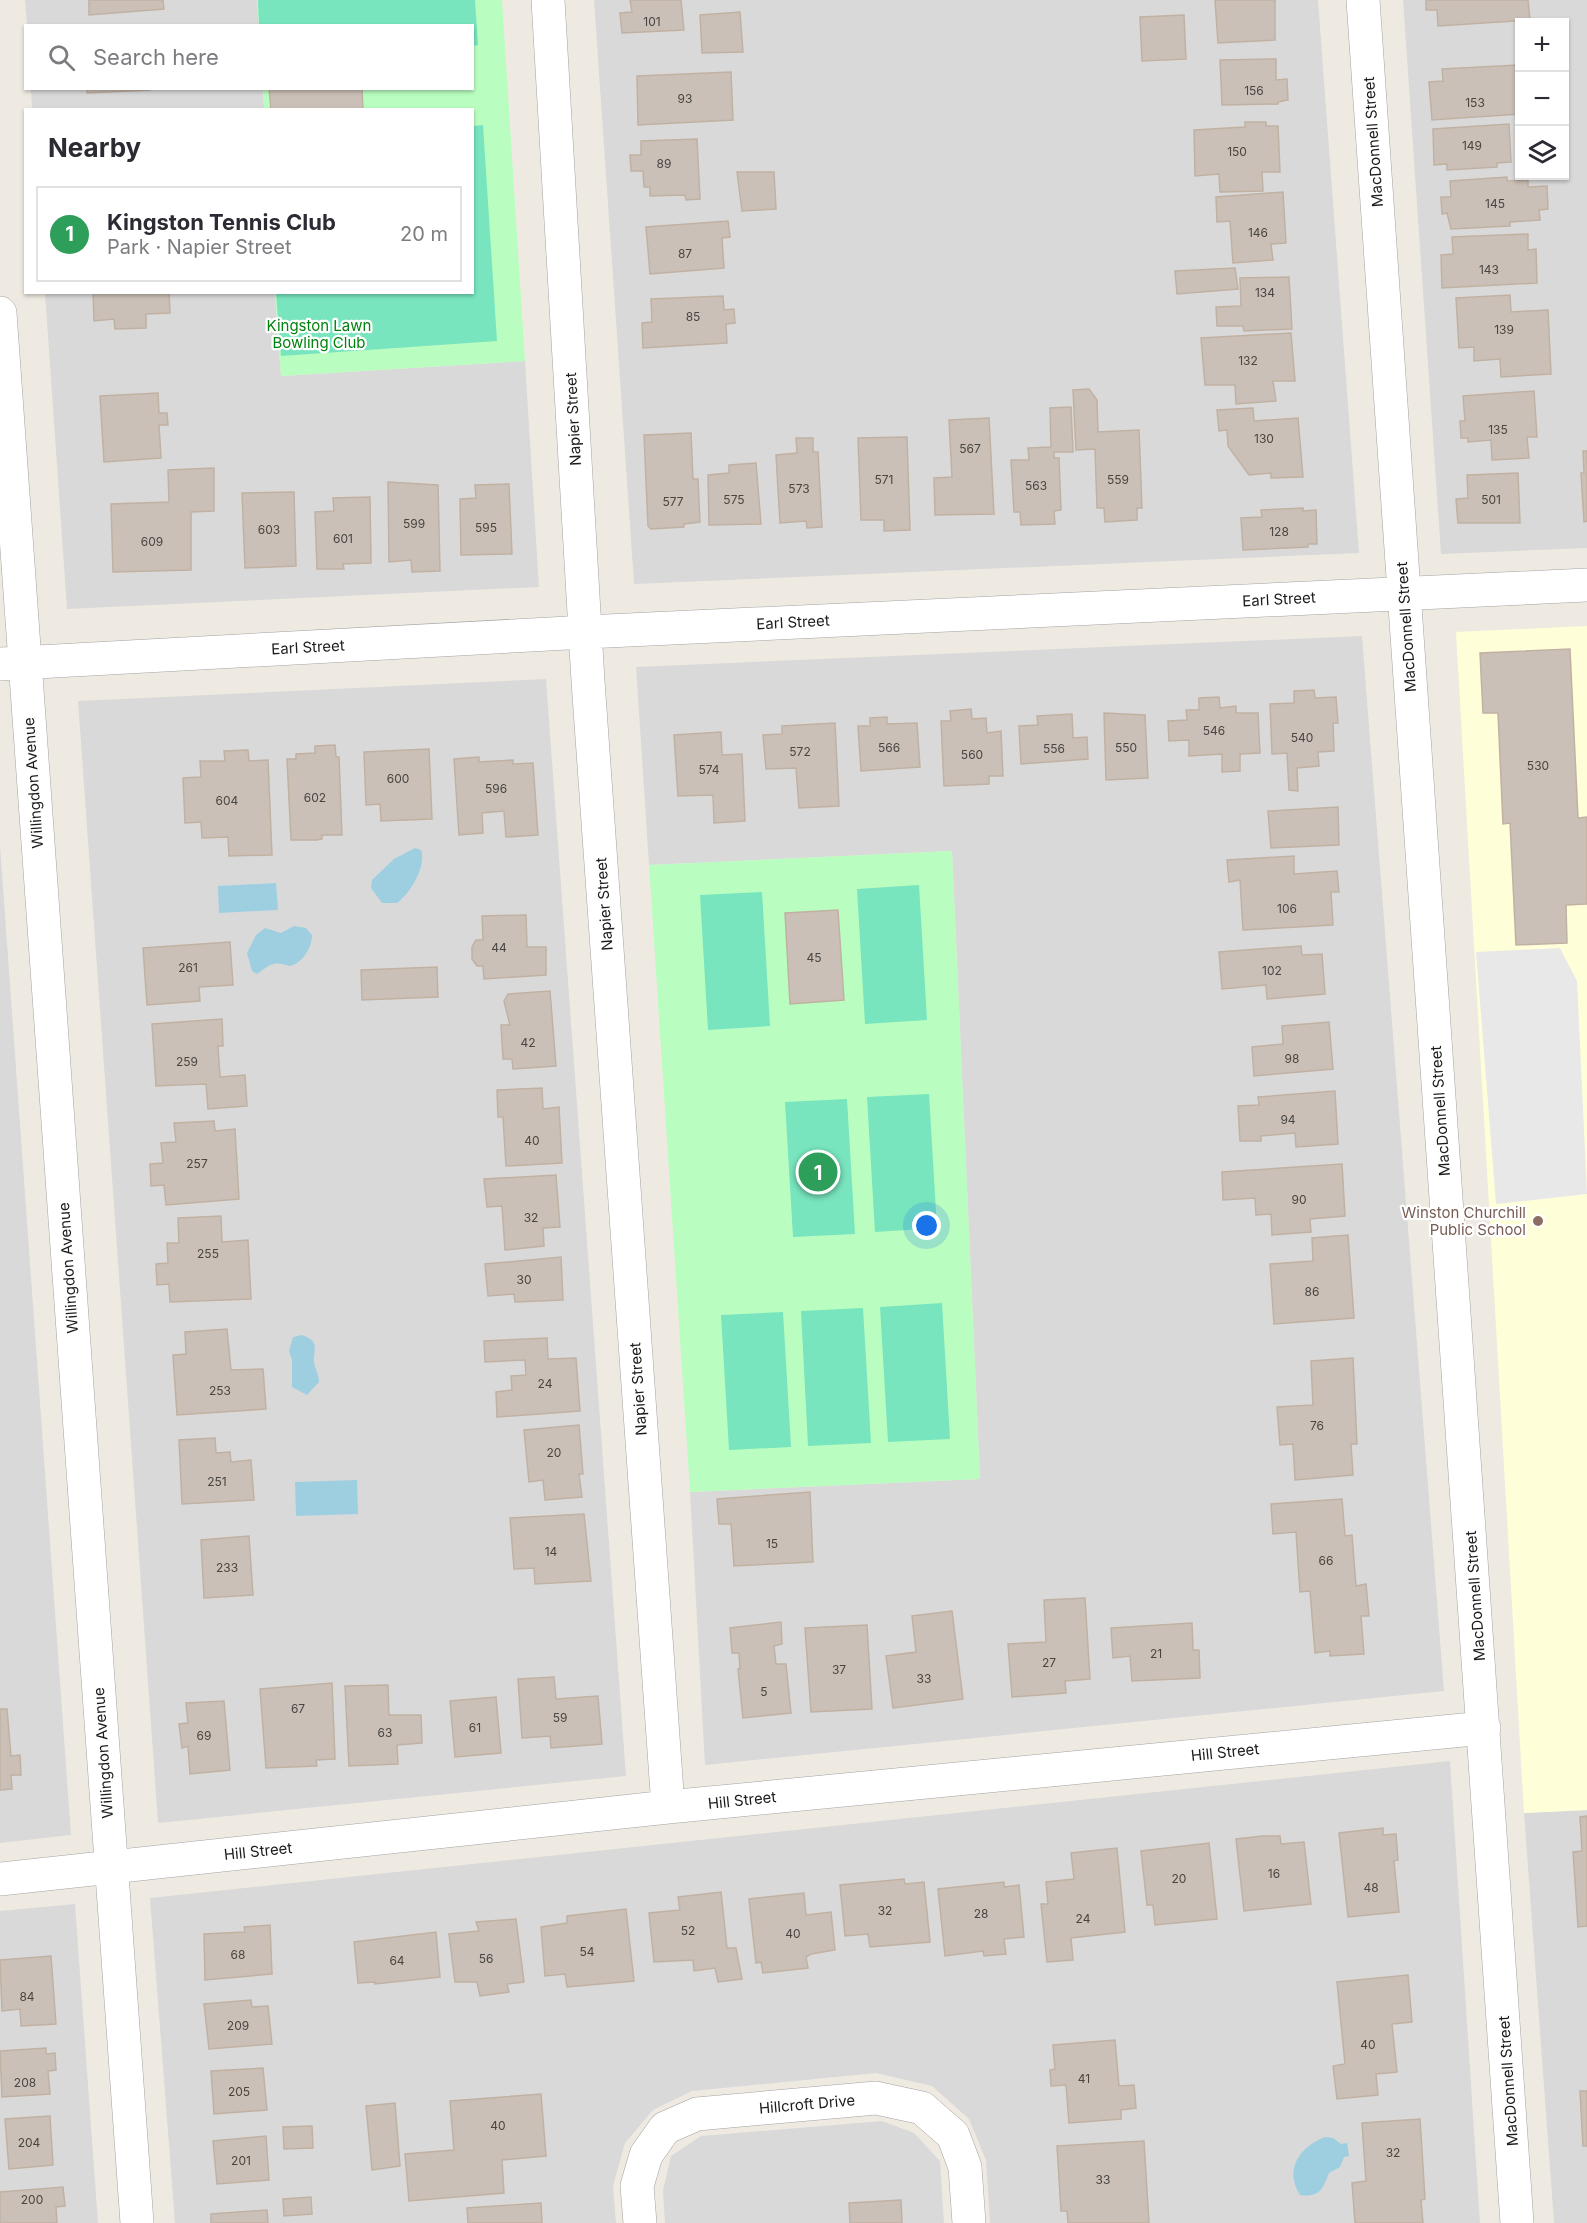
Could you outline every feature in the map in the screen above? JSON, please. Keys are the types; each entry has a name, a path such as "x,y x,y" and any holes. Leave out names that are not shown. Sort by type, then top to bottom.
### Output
{"street":[{"name":"Napier Street","path":"548,0 586,632 668,1807"},
{"name":"MacDonnell Street","path":"1363,0 1517,2223"},
{"name":"Willingdon Avenue","path":"0,313 12,664 112,1867 137,2223"},
{"name":"Earl Street","path":"12,664 586,632 1587,585"},
{"name":"Hill Street","path":"0,1879 668,1807 1484,1728"},
{"name":"Hillcroft Drive","path":"640,2223 637,2186 645,2155 665,2128 697,2114 876,2098 922,2108 953,2135 965,2167 969,2223"}],"shaded area":[{"path":"25,0 257,0 259,24 27,24"},
{"path":"594,0 1318,0 1359,553 634,584"},
{"path":"1403,0 1587,0 1587,548 1441,554"},
{"path":"31,90 263,90 264,108 32,108"},
{"path":"45,294 275,294 281,376 525,361 539,587 67,609"},
{"name":"Winston Churchill Public School","path":"1587,626 1587,1810 1524,1813 1456,632"},
{"path":"1362,636 1444,1691 705,1765 690,1492 980,1479 952,851 649,865 636,667"},
{"path":"546,679 626,1776 158,1823 78,701"},
{"path":"0,845 71,1835 0,1843"},
{"path":"1560,948 1577,981 1587,1194 1496,1204 1476,952"},
{"path":"1450,1761 1480,2223 990,2223 986,2160 969,2119 932,2086 876,2073 692,2091 653,2110 625,2143 613,2186 616,2223 175,2223 150,1898"},
{"path":"1587,1810 1587,2223 1554,2223 1524,1813"},
{"path":"75,1904 98,2223 0,2223 0,1911"},
{"path":"882,2121 914,2133 940,2161 944,2223 665,2223 663,2191 671,2156 701,2136"}],"green space":[{"name":"Kingston Lawn Bowling Club","path":"257,0 502,0 525,361 281,376 275,294 474,294 474,108 264,108 263,90 474,90 474,24 259,24"},
{"path":"258,0 475,0 478,45 474,46 474,24 259,24"},
{"path":"483,125 497,341 281,356 276,294 474,294 474,126"},
{"path":"952,851 980,1479 690,1492 649,865"},
{"path":"919,885 927,1020 865,1024 857,889"},
{"path":"762,892 770,1026 708,1030 700,895"},
{"path":"929,1094 937,1228 875,1232 867,1097"},
{"path":"847,1099 855,1234 793,1237 785,1102"},
{"path":"942,1303 950,1439 888,1442 880,1307"},
{"path":"863,1308 871,1443 808,1446 801,1311"},
{"path":"783,1312 791,1447 729,1450 721,1315"}],"water":[{"path":"415,848 421,850 422,863 412,886 397,903 382,903 371,888 372,880 394,859"},
{"path":"276,883 278,910 219,913 218,886"},
{"path":"294,926 306,928 312,935 312,940 303,958 290,966 275,964 257,974 252,971 247,953 256,935 265,928 281,933"},
{"path":"302,1335 314,1343 314,1362 319,1379 307,1395 292,1387 292,1360 289,1351 293,1337"},
{"path":"357,1480 358,1514 296,1516 295,1482"},
{"path":"1325,2137 1333,2138 1341,2144 1347,2143 1349,2156 1344,2157 1340,2167 1329,2173 1320,2191 1307,2196 1300,2195 1295,2186 1294,2177 1297,2160 1308,2147"}],"building":[{"path":"89,0 163,0 164,9 89,15"},
{"path":"630,0 681,0 684,30 622,33 620,13 632,12"},
{"path":"1215,0 1275,0 1275,40 1218,43"},
{"path":"1426,0 1528,0 1530,18 1438,26 1437,10 1426,10"},
{"path":"740,12 743,52 702,53 700,15"},
{"path":"1184,15 1186,59 1142,61 1140,17"},
{"path":"1276,59 1276,80 1287,79 1288,100 1278,102 1278,104 1222,105 1220,60"},
{"path":"1515,65 1515,114 1432,120 1429,82 1443,81 1442,69"},
{"path":"731,72 733,120 638,125 637,76"},
{"path":"87,90 150,90 87,93"},
{"path":"269,90 362,90 363,108 271,108"},
{"path":"1245,122 1266,122 1266,126 1278,126 1280,172 1262,172 1263,191 1220,192 1219,174 1195,176 1194,130 1245,127"},
{"path":"1509,124 1511,162 1497,163 1497,167 1447,170 1447,164 1434,165 1433,129"},
{"path":"697,139 700,199 686,200 685,195 650,196 650,187 644,187 643,171 631,171 630,155 641,155 641,141"},
{"path":"737,172 774,172 776,209 742,211"},
{"path":"1507,177 1507,181 1528,180 1528,187 1547,186 1548,209 1539,210 1540,220 1510,222 1510,226 1451,229 1447,213 1442,214 1441,197 1451,197 1450,181"},
{"path":"1283,192 1286,243 1271,244 1273,260 1233,263 1230,221 1217,222 1216,197"},
{"path":"728,221 730,237 722,238 724,268 650,274 646,227"},
{"path":"1528,234 1528,250 1536,249 1537,283 1442,288 1441,255 1453,254 1452,237"},
{"path":"1235,268 1238,289 1177,294 1175,271"},
{"path":"1289,277 1292,329 1244,331 1243,326 1217,326 1216,307 1241,306 1240,278"},
{"path":"93,294 169,294 170,313 146,314 146,328 115,329 114,319 94,321"},
{"path":"1510,295 1511,312 1548,310 1551,374 1501,377 1500,359 1474,361 1474,347 1459,348 1456,298"},
{"path":"723,296 724,310 734,309 735,323 726,324 727,343 643,348 642,323 652,322 651,299"},
{"path":"1291,333 1295,381 1273,381 1276,401 1236,404 1235,385 1205,385 1201,338"},
{"path":"1089,389 1097,400 1098,432 1139,430 1142,508 1137,508 1137,520 1105,522 1104,508 1097,508 1095,449 1076,450 1073,390"},
{"path":"1534,391 1537,437 1527,437 1529,458 1492,460 1491,440 1468,442 1468,438 1461,438 1460,421 1465,421 1463,396"},
{"path":"158,393 159,413 167,413 168,425 159,425 161,458 104,462 100,396"},
{"path":"1071,407 1073,452 1054,452 1054,458 1059,458 1061,510 1054,511 1055,524 1021,525 1020,512 1014,512 1011,460 1029,460 1028,448 1051,447 1050,408"},
{"path":"1253,408 1254,421 1298,418 1303,477 1271,478 1271,473 1249,475 1228,446 1227,430 1219,431 1217,410"},
{"path":"989,418 994,514 935,515 934,478 952,477 949,420"},
{"path":"691,433 693,479 698,479 700,522 684,524 684,527 651,529 648,526 644,435"},
{"path":"907,437 910,530 884,531 884,520 861,520 858,438"},
{"path":"796,438 813,438 813,452 818,452 822,527 807,528 806,521 780,523 776,455 797,453"},
{"path":"1583,451 1587,451 1587,521 1584,522 1581,473 1584,473"},
{"path":"756,463 761,524 709,525 708,475 729,473 729,465"},
{"path":"214,468 214,511 191,512 191,570 113,572 111,504 169,502 168,470"},
{"path":"1518,473 1520,523 1458,523 1456,499 1468,498 1467,475"},
{"path":"388,482 438,485 440,571 412,572 411,560 389,562"},
{"path":"509,484 512,554 461,555 460,499 476,498 475,485"},
{"path":"294,492 296,566 245,568 242,493"},
{"path":"370,497 371,563 343,564 344,569 317,569 315,512 334,511 333,498"},
{"path":"1303,508 1303,511 1316,510 1317,544 1308,544 1308,547 1243,550 1241,518 1262,517 1261,510"},
{"path":"1570,649 1578,818 1587,817 1587,904 1566,905 1567,943 1516,945 1510,823 1503,824 1498,713 1483,713 1480,653"},
{"path":"1314,690 1315,698 1336,697 1338,723 1333,723 1334,751 1318,752 1319,766 1297,768 1298,791 1289,790 1287,753 1272,754 1270,704 1294,703 1294,691"},
{"path":"1219,697 1220,708 1236,706 1236,713 1258,713 1260,753 1240,754 1240,771 1222,772 1222,754 1189,756 1189,740 1169,741 1168,721 1187,720 1186,710 1199,710 1199,698"},
{"path":"971,709 972,719 986,718 987,733 1001,731 1003,776 989,776 989,784 944,786 941,721 951,721 950,711"},
{"path":"1104,713 1145,715 1148,778 1106,780"},
{"path":"1072,714 1073,738 1087,737 1088,759 1021,764 1019,726 1038,725 1037,716"},
{"path":"887,717 887,724 917,723 920,767 861,771 858,726 870,726 870,718"},
{"path":"835,723 839,806 799,808 796,768 766,769 763,735 782,734 782,726"},
{"path":"721,732 722,755 742,754 745,821 714,823 713,795 678,796 674,735"},
{"path":"335,745 336,757 339,757 342,835 322,835 322,839 317,840 291,840 287,759 296,759 296,754 315,753 315,746"},
{"path":"429,749 432,819 381,821 380,804 366,805 364,752"},
{"path":"248,750 249,761 268,760 272,855 229,856 228,837 202,838 201,822 185,823 183,778 201,777 200,761 225,761 224,751"},
{"path":"479,757 479,762 513,760 513,764 533,763 538,835 506,837 504,811 482,813 483,833 459,835 454,759"},
{"path":"1338,807 1339,845 1271,848 1268,811"},
{"path":"1294,856 1294,874 1337,871 1339,892 1331,892 1333,925 1243,930 1240,880 1229,882 1227,860"},
{"path":"838,910 844,1000 790,1004 785,913"},
{"path":"526,915 527,947 546,947 546,975 484,979 483,966 477,966 472,959 472,947 476,940 483,940 482,916"},
{"path":"230,942 233,985 199,987 200,1001 147,1005 143,948"},
{"path":"1301,946 1302,955 1322,954 1325,994 1267,999 1266,985 1222,989 1219,952"},
{"path":"437,967 438,997 362,1000 361,970"},
{"path":"550,991 556,1066 513,1069 512,1059 503,1059 501,1025 510,1025 504,1001 508,994"},
{"path":"222,1019 223,1046 218,1046 220,1077 245,1075 247,1106 208,1109 206,1084 156,1086 152,1024"},
{"path":"1329,1022 1333,1069 1254,1076 1252,1047 1283,1044 1282,1026"},
{"path":"542,1088 543,1109 559,1107 562,1163 506,1166 503,1117 498,1117 497,1090"},
{"path":"1335,1091 1338,1144 1296,1147 1295,1133 1261,1136 1261,1141 1240,1141 1238,1106 1259,1105 1258,1097"},
{"path":"214,1121 215,1131 235,1129 239,1199 166,1205 164,1185 151,1186 150,1164 163,1163 161,1143 176,1142 174,1123"},
{"path":"1342,1164 1345,1216 1310,1219 1311,1232 1272,1235 1271,1214 1256,1215 1255,1198 1223,1200 1222,1172"},
{"path":"556,1175 560,1227 543,1228 544,1246 505,1250 502,1206 487,1207 484,1179"},
{"path":"221,1216 222,1242 248,1240 251,1299 170,1302 169,1284 157,1285 156,1264 168,1263 167,1243 179,1243 178,1218"},
{"path":"1348,1235 1354,1318 1274,1324 1270,1264 1313,1261 1312,1238"},
{"path":"561,1257 563,1300 515,1302 514,1294 488,1296 485,1264"},
{"path":"227,1329 231,1370 263,1369 266,1409 177,1415 173,1355 186,1354 185,1332"},
{"path":"547,1338 548,1359 576,1358 580,1411 497,1417 496,1392 512,1390 511,1376 526,1375 525,1360 485,1362 484,1341"},
{"path":"1353,1358 1357,1444 1351,1444 1353,1475 1295,1480 1293,1444 1280,1445 1277,1407 1313,1405 1311,1361"},
{"path":"579,1425 583,1474 579,1474 582,1497 545,1500 543,1480 529,1482 524,1430"},
{"path":"215,1438 216,1453 230,1452 231,1462 251,1460 254,1500 182,1504 179,1440"},
{"path":"810,1492 813,1562 734,1566 731,1524 719,1524 717,1499"},
{"path":"1342,1499 1345,1536 1352,1535 1356,1586 1366,1584 1369,1616 1361,1616 1364,1654 1330,1656 1330,1651 1315,1653 1310,1591 1300,1592 1296,1532 1273,1534 1271,1504"},
{"path":"584,1514 591,1581 535,1584 534,1568 514,1569 510,1518"},
{"path":"249,1536 253,1595 204,1598 201,1540"},
{"path":"1085,1598 1090,1679 1065,1681 1066,1693 1012,1697 1008,1644 1046,1642 1044,1600"},
{"path":"952,1611 963,1699 893,1708 886,1656 916,1652 912,1616"},
{"path":"781,1622 782,1644 774,1646 776,1664 786,1664 791,1713 743,1718 738,1669 740,1669 739,1653 732,1653 730,1628"},
{"path":"1192,1623 1193,1650 1199,1650 1200,1678 1132,1681 1130,1656 1113,1658 1111,1628"},
{"path":"867,1625 872,1709 811,1712 805,1628"},
{"path":"554,1677 556,1699 598,1696 602,1744 551,1748 550,1736 522,1738 518,1679"},
{"path":"332,1683 335,1759 316,1760 317,1766 266,1768 260,1689"},
{"path":"388,1685 389,1715 421,1715 422,1743 397,1745 398,1764 349,1766 345,1686"},
{"path":"496,1697 501,1753 455,1757 450,1701"},
{"path":"224,1701 230,1770 190,1774 188,1746 182,1748 179,1724 188,1723 186,1703"},
{"path":"0,1709 7,1709 11,1756 20,1755 21,1775 11,1775 12,1789 0,1790"},
{"path":"1587,1816 1587,1926 1578,1927 1573,1852 1582,1851 1580,1817"},
{"path":"1383,1828 1383,1835 1396,1834 1398,1860 1394,1861 1399,1912 1348,1917 1339,1833"},
{"path":"1280,1836 1281,1844 1304,1842 1311,1904 1244,1911 1236,1839"},
{"path":"1209,1843 1217,1919 1155,1925 1153,1905 1147,1905 1141,1851"},
{"path":"1117,1848 1125,1932 1071,1938 1073,1960 1047,1962 1041,1904 1048,1904 1046,1882 1074,1879 1071,1853"},
{"path":"904,1879 905,1884 924,1882 930,1942 870,1947 868,1934 845,1936 840,1885"},
{"path":"1004,1882 1004,1887 1019,1885 1024,1937 1004,1939 1006,1954 984,1956 983,1951 945,1956 938,1889"},
{"path":"721,1892 727,1948 736,1948 742,1979 718,1982 715,1968 694,1971 693,1960 654,1962 649,1913 680,1910 678,1897"},
{"path":"804,1893 806,1915 831,1912 835,1950 806,1957 808,1968 763,1973 761,1962 756,1963 749,1899"},
{"path":"626,1909 634,1981 567,1987 565,1974 545,1976 541,1927 567,1923 567,1916"},
{"path":"516,1919 524,1982 507,1984 509,1992 480,1996 477,1982 455,1982 449,1934 479,1931 476,1922"},
{"path":"270,1925 272,1974 205,1980 204,1934 245,1932 244,1927"},
{"path":"436,1932 440,1977 375,1984 375,1982 358,1983 354,1942"},
{"path":"51,1956 56,2024 21,2026 20,2009 2,2011 0,1960"},
{"path":"1408,1975 1412,2022 1392,2024 1397,2072 1376,2074 1378,2095 1337,2099 1333,2066 1345,2064 1337,1982"},
{"path":"251,2000 252,2007 268,2006 272,2044 209,2049 204,2004"},
{"path":"1115,2040 1119,2086 1134,2085 1136,2108 1121,2110 1121,2119 1069,2123 1066,2085 1051,2086 1050,2070 1055,2069 1053,2045"},
{"path":"46,2048 46,2054 55,2053 56,2070 48,2071 50,2094 2,2097 0,2051"},
{"path":"263,2068 267,2110 214,2114 211,2071"},
{"path":"1580,2091 1587,2091 1587,2146 1583,2146"},
{"path":"541,2094 546,2156 502,2160 504,2193 409,2201 405,2154 454,2150 450,2101"},
{"path":"395,2103 400,2166 372,2170 366,2106"},
{"path":"50,2116 53,2165 9,2169 5,2119"},
{"path":"1420,2119 1425,2199 1421,2200 1423,2223 1355,2223 1352,2183 1366,2181 1362,2123"},
{"path":"312,2126 313,2148 284,2149 283,2127"},
{"path":"266,2136 269,2180 217,2184 213,2141"},
{"path":"1144,2141 1149,2223 1068,2223 1067,2211 1061,2211 1057,2146"},
{"path":"63,2187 65,2206 56,2207 57,2223 0,2223 0,2192"},
{"path":"311,2197 312,2214 284,2216 283,2199"},
{"path":"901,2200 902,2223 850,2223 849,2203"},
{"path":"541,2203 542,2223 468,2223 467,2208"},
{"path":"267,2210 268,2223 211,2223 211,2214"}],"place":[{"name":"Kingston Tennis Club","path":"818,1172"},
{"name":"Winston Churchill Public School","path":"1538,1221"}]}
